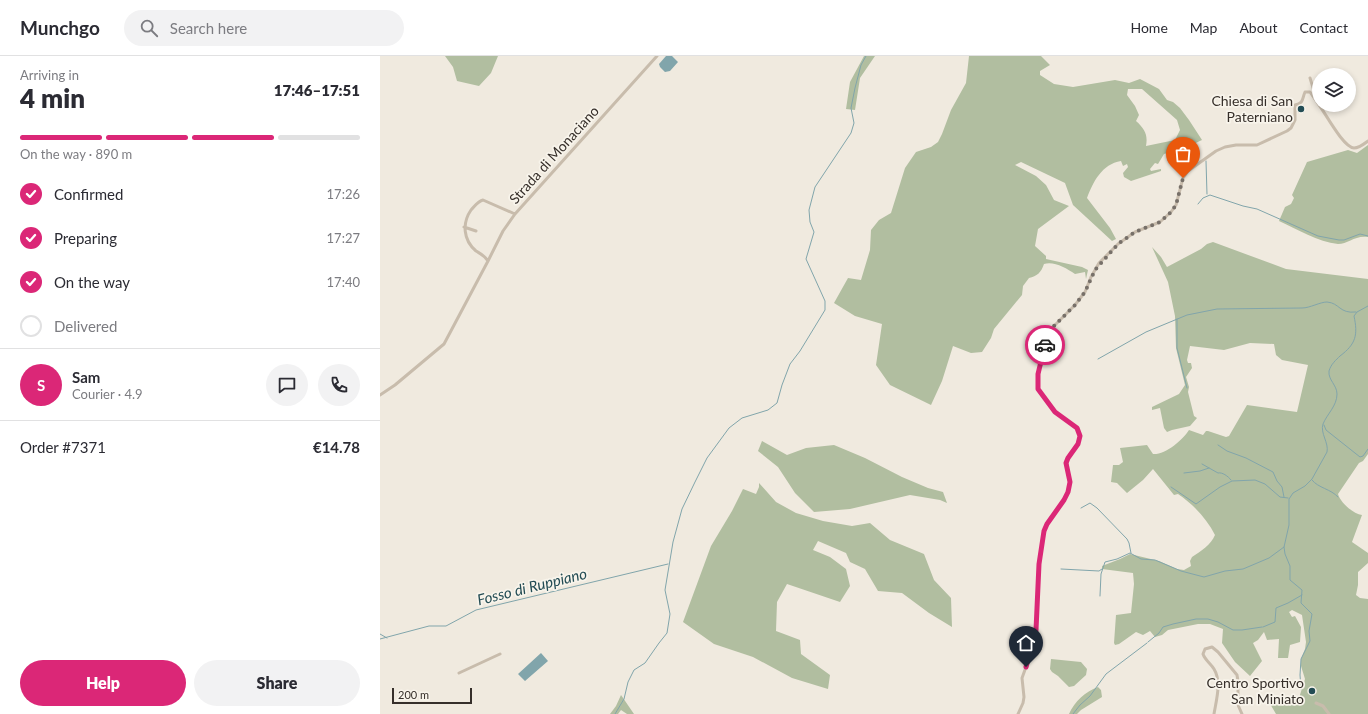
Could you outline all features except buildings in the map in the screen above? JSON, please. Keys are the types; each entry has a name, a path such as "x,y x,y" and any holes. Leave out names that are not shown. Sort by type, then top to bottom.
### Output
{"street":[{"name":"Strada di Monaciano","path":"464,227 469,213 481,200 515,214 657,56"},
{"path":"1310,78 1312,84"},
{"path":"1018,714 1023,703 1022,678 1036,630 1039,564 1044,531 1068,492 1070,482 1066,463 1078,444 1080,436 1077,428 1055,412 1038,389 1038,374 1042,352 1051,329 1075,305 1085,292 1095,270 1118,244 1135,232 1160,222 1171,212 1176,205 1183,178 1192,168 1216,151 1225,147 1236,145 1257,145 1287,131 1291,128 1295,120 1295,105 1303,101 1305,92 1310,92 1312,95"},
{"path":"1324,112 1341,138 1349,146 1353,148 1357,147 1368,141"},
{"path":"380,395 395,385 444,344 503,231 515,214"},
{"path":"476,231 464,227 464,232 470,244 476,251 483,254 488,261"},
{"path":"1214,714 1218,678 1215,670 1203,656 1205,649 1212,647 1215,648 1236,673 1238,681 1238,705 1242,714"},
{"path":"460,673 500,654"},
{"path":"1316,702 1323,706 1329,714"}],"green space":[{"path":"445,56 498,56 491,73 479,86 457,81 453,67"},
{"path":"864,56 875,56 860,78 855,110 846,109 850,82"},
{"path":"969,56 1041,56 1050,65 1040,71 1040,75 1054,84 1073,87 1115,80 1129,83 1140,79 1159,89 1167,100 1173,102 1180,108 1202,140 1185,148 1164,154 1158,164 1155,163 1150,169 1151,171 1161,169 1161,171 1131,181 1124,177 1123,173 1128,167 1127,164 1123,166 1121,161 1114,163 1103,170 1095,180 1087,198 1110,228 1116,239 1112,241 1073,205 1065,183 1021,162 1015,165 1036,176 1046,185 1054,200 1069,206 1038,229 1035,246 1046,256 1046,259 1082,267 1088,270 1086,279 1085,272 1075,274 1056,264 1044,264 1042,270 1038,274 1029,278 1023,286 1022,295 994,329 991,338 982,352 971,353 953,346 942,381 931,405 890,385 876,365 882,324 855,316 834,303 848,278 861,280 870,250 871,230 879,220 891,213 905,168 916,152 931,147 938,142 951,110 966,83","holes":["1128,89 1142,89 1177,120 1180,130 1175,140 1146,146 1147,139 1145,132 1136,121 1139,115 1135,106 1127,95"]},
{"path":"1368,145 1368,237 1359,237 1342,244 1330,243 1315,238 1279,221 1285,207 1291,204 1294,198 1292,195 1307,162 1348,150 1357,153"},
{"path":"1213,242 1286,269 1368,279 1368,454 1363,461 1359,463 1338,494 1341,501 1347,507 1362,515 1352,542 1368,553 1368,563 1358,572 1356,595 1360,598 1368,599 1368,714 1276,714 1269,702 1299,698 1305,679 1301,666 1301,659 1306,642 1302,615 1292,610 1289,612 1292,617 1295,616 1301,627 1300,642 1290,645 1288,658 1278,658 1279,639 1267,640 1264,632 1258,640 1253,643 1262,661 1250,676 1235,662 1222,643 1223,629 1210,624 1198,624 1168,630 1162,635 1155,637 1150,631 1143,635 1136,632 1119,644 1115,645 1114,643 1116,615 1131,613 1134,584 1133,573 1102,569 1102,566 1130,554 1159,561 1177,569 1184,570 1191,566 1190,561 1192,557 1208,545 1215,535 1199,512 1178,494 1174,495 1153,469 1143,480 1127,493 1117,483 1111,482 1113,465 1119,465 1123,462 1120,448 1147,445 1153,454 1158,454 1173,446 1183,438 1189,430 1203,435 1206,431 1208,431 1226,437 1229,436 1247,405 1297,412 1308,365 1282,360 1276,355 1274,344 1250,343 1224,350 1190,346 1187,360 1188,363 1191,363 1192,368 1186,377 1194,416 1197,418 1190,426 1167,432 1164,428 1160,408 1152,410 1152,407 1179,394 1185,385 1176,348 1175,316 1168,282 1152,247 1167,267"},
{"path":"762,441 787,455 806,448 834,445 865,458 902,477 928,488 943,492 947,503 940,500 910,495 850,509 814,512 795,493 778,467 758,451"},
{"path":"759,483 776,502 796,513 823,521 852,526 870,523 890,540 924,554 934,580 951,598 952,627 929,613 902,593 878,591 865,569 850,562 846,553 818,541 813,550 830,557 846,569 850,586 840,602 787,584 777,602 776,631 800,640 801,654 830,675 828,689 792,678 753,657 714,644 683,622 711,546 743,489 756,494"},
{"path":"1051,659 1081,662 1087,669 1086,675 1074,686 1069,687 1050,669"},
{"path":"1098,687 1101,690 1102,697 1077,714 1069,714 1074,705 1081,698"},
{"path":"621,695 634,714 627,714 621,710 618,714 610,714"}],"water":[{"path":"666,56 672,56 678,62 670,71 665,72 659,64"},
{"path":"541,653 548,661 525,681 518,674"}],"waterway":[{"path":"615,714 624,699 628,682 634,670 645,663 667,633 670,614 665,590 673,542 682,509 707,458 729,428 742,418 768,410 777,403 790,364 800,351 825,310 825,301 806,259 814,232 810,222 809,210 815,187 851,133 854,123 851,108 861,65 866,56"},
{"path":"1206,161 1207,194"},
{"path":"1198,204 1203,198 1210,195 1257,209 1318,236 1339,240 1344,240 1360,234 1368,236"},
{"path":"1098,359 1146,332 1187,315 1217,309 1302,308 1327,302 1335,304 1343,310 1356,312"},
{"path":"1301,689 1301,659 1310,641 1309,631 1312,614 1301,603 1302,590 1290,580 1290,566 1284,547 1289,525 1289,499 1293,493 1305,486 1312,479 1327,452 1327,445 1322,427 1337,398 1337,391 1330,377 1329,371 1334,362 1353,343 1356,334 1354,316 1357,312 1368,306"},
{"path":"1177,319 1177,348 1187,388"},
{"path":"1324,425 1326,430 1360,457 1363,456 1368,449"},
{"path":"1218,445 1227,451 1246,458 1273,472 1277,481 1282,487 1284,497"},
{"path":"1202,464 1218,473 1225,475 1231,480"},
{"path":"1184,473 1209,468"},
{"path":"1171,487 1196,504 1220,487 1232,481 1255,480 1265,484 1280,497 1288,498"},
{"path":"1312,480 1338,497"},
{"path":"1081,508 1090,503 1097,508 1127,539 1131,553"},
{"path":"1100,596 1101,574 1105,562 1117,559 1130,553 1141,559 1155,560 1181,571 1204,577 1225,571 1243,569 1269,558 1284,547"},
{"name":"Fosso di Ruppiano","path":"380,639 429,626 446,626 476,610 668,564"},
{"path":"1061,569 1099,571 1102,569"},
{"path":"1263,627 1275,622 1276,608 1302,595"},
{"path":"1148,642 1159,633 1163,627 1196,619 1208,619 1218,622 1233,630 1262,627"},
{"name":"Fosso di Ruppiano","path":"380,634 387,638"},
{"path":"1073,714 1090,696 1106,674 1147,643"}],"way so far":[{"path":"1045,345 1051,329 1075,305 1085,292 1091,277 1099,264 1118,244 1130,235 1147,226 1160,222 1171,212 1176,205 1183,178"}],"place":[{"name":"Chiesa di San Paterniano","path":"1301,109"},
{"name":"Centro Sportivo San Miniato","path":"1312,691"}],"route":[{"path":"1026,667 1036,630 1039,564 1044,531 1047,524 1064,500 1070,487 1066,463 1078,444 1080,436 1077,428 1053,410 1038,389 1038,374 1042,352 1045,345"}]}
